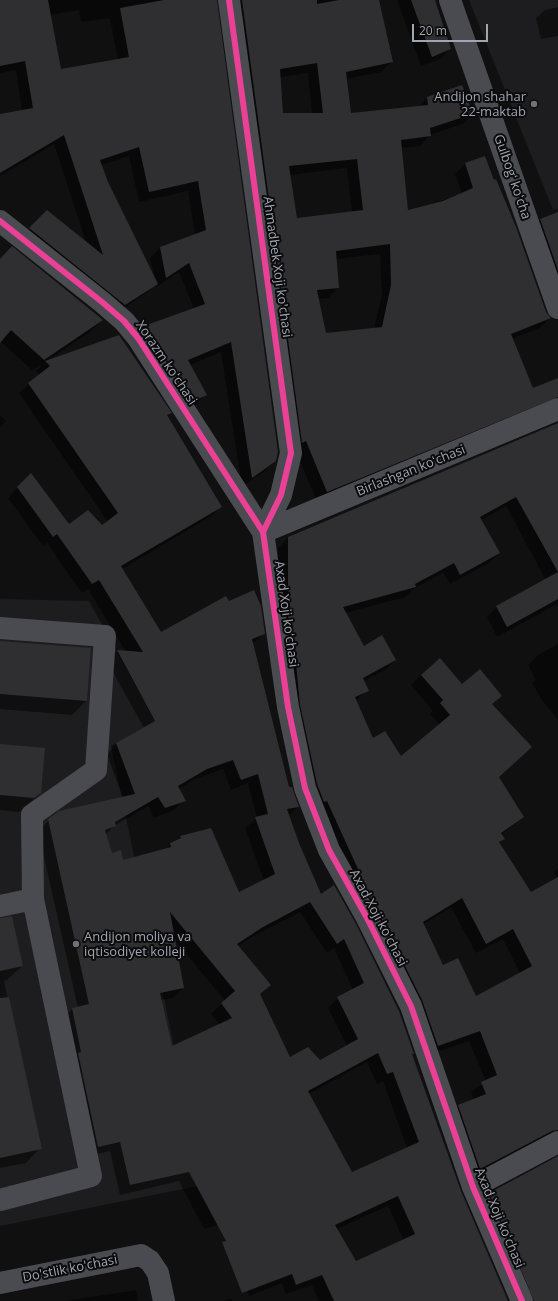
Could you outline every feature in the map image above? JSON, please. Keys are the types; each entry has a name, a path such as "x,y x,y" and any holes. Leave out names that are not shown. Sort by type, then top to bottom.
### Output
{"street":[{"name":"Ahmadbek Xoji ko'chasi","path":"229,0 291,453 281,495 263,532"},
{"name":"Gulbogʻ koʻcha","path":"450,0 558,308"},
{"name":"Xorazm koʻchasi","path":"0,222 124,321 138,338 263,532"},
{"name":"Birlashgan koʻchasi","path":"263,532 558,410"},
{"name":"Axad Xoji koʻchasi","path":"263,532 288,707 305,788 329,850 367,918 411,1006 473,1186 522,1301"},
{"path":"0,628 104,636 96,770 32,815 33,899 91,1176 0,1200"},
{"path":"0,906 33,899"},
{"path":"473,1186 558,1142"},
{"name":"Do'stlik ko'chasi","path":"0,1283 141,1255 150,1261 158,1273 164,1301"}],"shaded area":[{"name":"Andijon shahar 22-maktab","path":"469,0 558,0 558,209 553,210"},
{"name":"Andijon moliya va iqtisodiyet kolleji","path":"0,599 89,601 155,721 111,746 203,1185 0,1226"}],"building":[{"path":"0,0 48,0 61,69 129,57 120,8 164,0 217,0 278,452 276,461 252,478 231,342 188,360 207,395 194,401 144,326 205,304 189,263 166,278 160,247 206,230 198,181 149,192 139,147 100,160 108,182 158,284 125,305 29,228 47,210 103,255 64,135 0,173 0,114 33,108 25,61 0,66"},
{"path":"242,0 317,0 317,4 339,0 379,0 393,62 346,72 351,113 428,105 427,97 462,85 473,114 430,128 431,136 401,140 408,210 443,201 473,188 465,163 485,156 494,180 496,179 516,227 546,312 551,318 511,334 533,388 558,378 558,397 327,492 306,441 302,443","holes":["317,63 323,113 283,113 280,69","357,159 363,210 297,218 289,166","390,244 391,285 382,327 326,333 317,290 339,288 336,251"]},
{"path":"411,0 435,0 451,49 432,57"},
{"path":"558,212 558,270 540,219"},
{"path":"12,246 103,320 44,360 11,330 0,343 0,259"},
{"path":"119,335 172,413 167,415 222,507 121,566 161,632 226,596 229,601 254,590 261,606 265,634 252,639 289,787 292,787 299,807 287,809 299,843 321,894 334,885 356,924 399,1011 414,1054 412,1054 461,1191 508,1301 334,1301 322,1275 296,1285 292,1274 242,1293 222,1242 226,1241 189,1172 130,1185 120,1142 98,1147 78,1053 81,1052 72,1008 89,1004 48,819 59,811 135,794 116,743 155,721 117,650 143,652 99,580 92,584 57,534 53,537 17,487 31,473 69,524 88,510 102,525 118,513 28,383 50,366 45,361","holes":["233,760 241,780 258,774 268,814 255,817 275,874 239,892 211,828 180,836 181,838 170,843 171,847 123,860 121,850 112,853 105,830 116,826 115,822 158,797 165,808 186,801 178,786 207,769","310,902 337,944 344,939 364,983 337,997 358,1039 320,1060 308,1047 290,1057 260,994 271,985 237,944 263,927","170,912 235,991 221,1003 232,1018 172,1046 160,993 184,988","378,1053 387,1074 393,1072 419,1142 352,1172 308,1091","398,1196 415,1234 356,1261 335,1225"]},
{"path":"558,423 558,572 516,497 480,517 500,553 460,575 454,563 415,584 416,587 343,607 364,646 382,635 396,660 363,678 369,691 355,697 373,738 385,731 401,756 450,715 440,703 443,700 421,675 440,658 462,684 480,669 502,696 492,704 532,747 499,777 524,817 501,833 505,839 499,842 531,892 558,877 558,1130 552,1131 480,1169 458,1105 486,1094 481,1082 497,1075 480,1031 438,1046 422,1000 378,912 355,871 358,869 327,801 324,802 317,784 300,705 292,622 289,624 288,621 288,537","holes":["462,898 486,944 513,929 532,966 476,996 458,958 443,965 423,922"]},
{"path":"558,572 558,599 507,627 496,606"},
{"path":"0,641 91,648 87,701 0,694"},
{"path":"0,744 45,748 41,793 34,798 0,795"},
{"path":"12,916 23,966 0,971 0,918"},
{"path":"9,997 42,1149 0,1158 0,998"},
{"path":"558,1156 558,1301 534,1301 489,1193"}],"cycle path":[{"path":"229,0 291,453 281,495 263,532"},
{"path":"0,221 124,321 138,338 263,532 288,707 305,788 329,850 367,918 411,1006 473,1187 522,1301"}],"place":[{"name":"Andijon shahar 22-maktab","path":"534,104"},
{"name":"Andijon moliya va iqtisodiyet kolleji","path":"76,944"}]}
